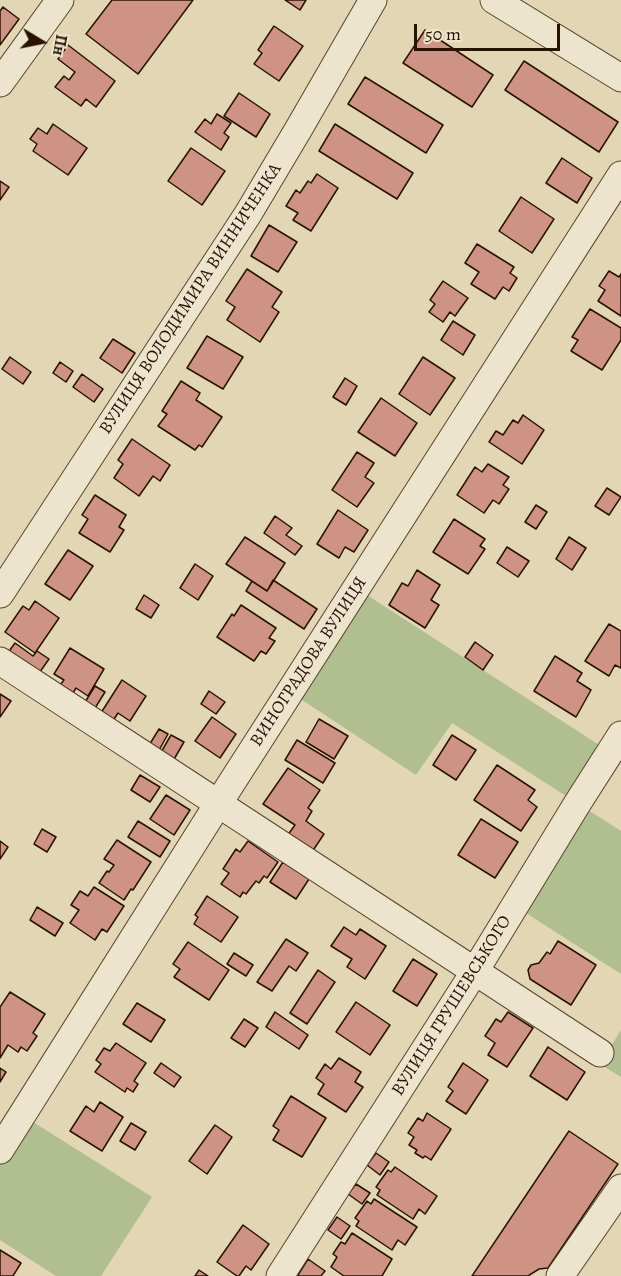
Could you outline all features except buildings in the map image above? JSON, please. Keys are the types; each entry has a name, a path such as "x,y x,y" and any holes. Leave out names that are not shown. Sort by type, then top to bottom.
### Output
{"street":[{"path":"2,77 60,0"},
{"name":"ВУЛИЦЯ ВОЛОДИМИРА ВИННИЧЕНКА","path":"0,594 248,214 373,0"},
{"path":"494,0 621,78"},
{"name":"ВИНОГРАДОВА ВУЛИЦЯ","path":"0,1150 218,804 621,175"},
{"path":"0,661 600,1053"},
{"name":"ВУЛИЦЯ ГРУШЕВСЬКОГО","path":"280,1276 475,971 621,735"},
{"path":"560,1276 618,1198"}],"green space":[{"path":"356,588 610,752 577,803 452,723 416,775 290,692"},
{"path":"577,803 621,831 621,974 515,906"},
{"path":"621,1030 621,1077 600,1064"},
{"path":"22,1115 152,1197 101,1276 56,1276 0,1240 0,1150"}]}
